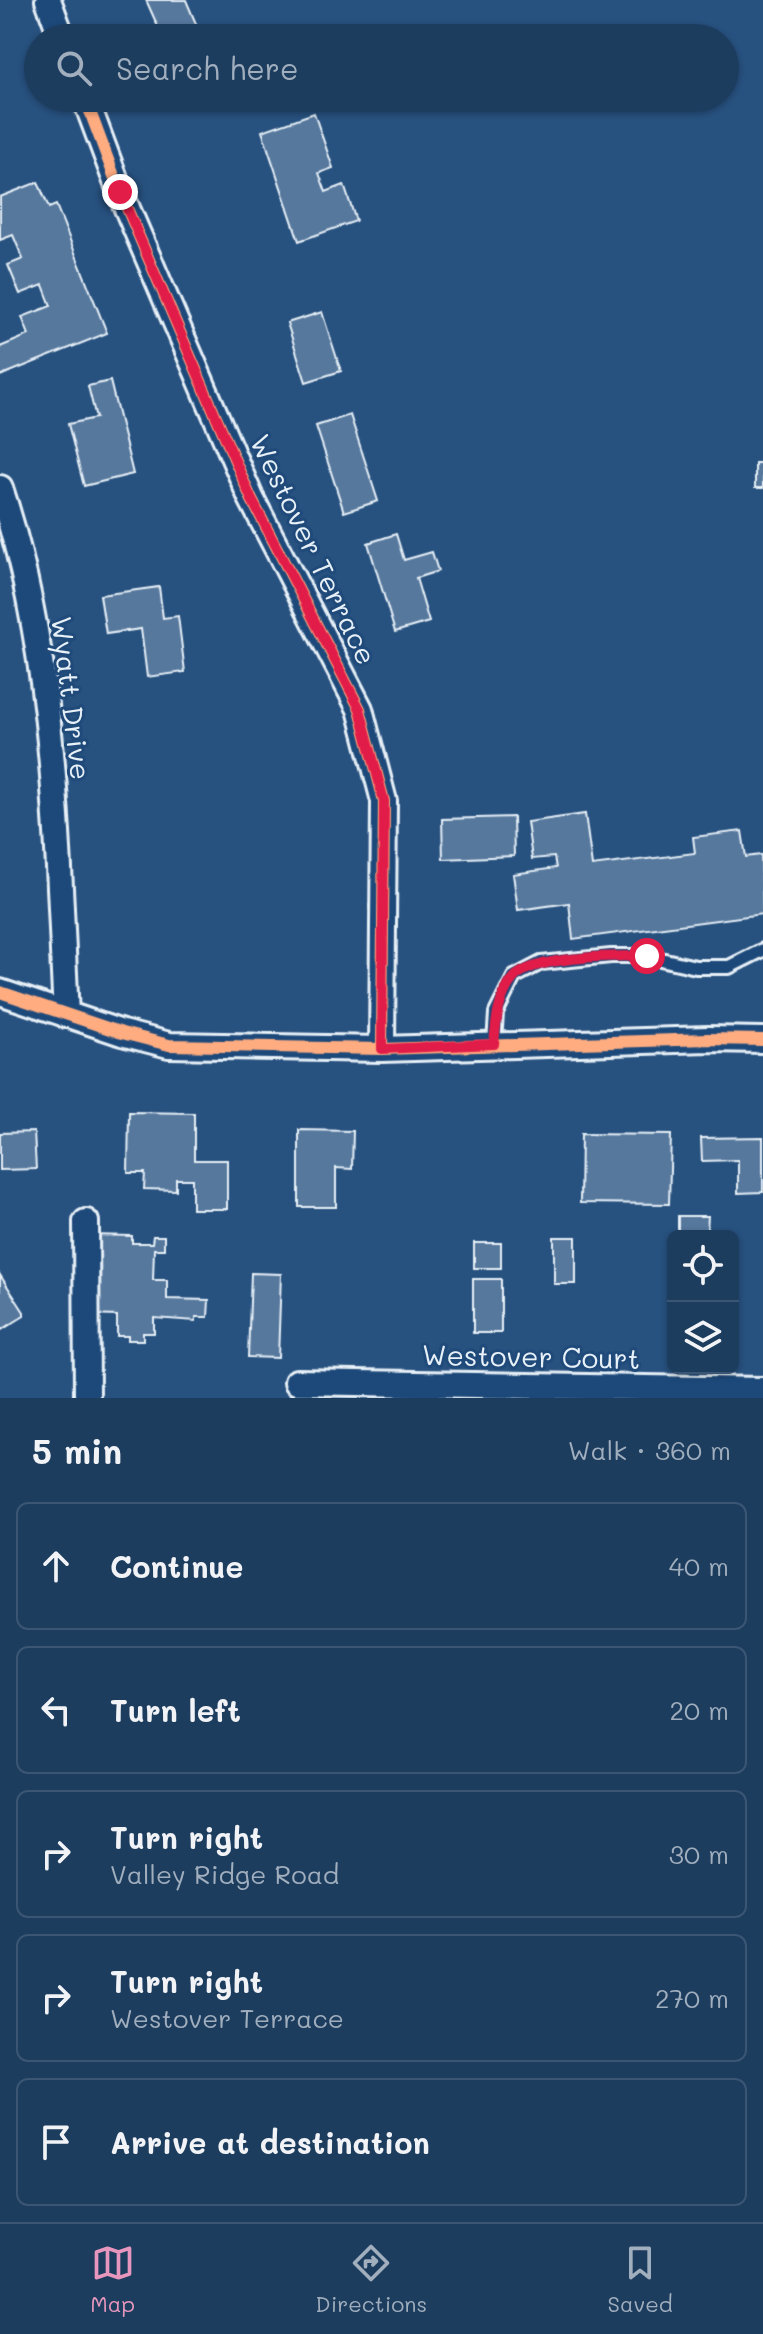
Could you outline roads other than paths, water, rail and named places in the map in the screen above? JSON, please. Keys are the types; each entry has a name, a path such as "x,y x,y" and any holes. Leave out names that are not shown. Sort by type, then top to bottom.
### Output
{"street":[{"path":"48,0 57,24"},
{"name":"Westover Terrace","path":"90,112 120,192 251,498 360,709 384,801 382,1049"},
{"name":"Wyatt Drive","path":"0,488 12,523 35,625 54,785 66,1015"},
{"path":"0,992 169,1045 382,1049 763,1040"},
{"path":"86,1222 87,1398"},
{"name":"Westover Court","path":"297,1382 763,1390"}],"lane":[{"path":"494,1044 496,1013 514,977 541,963 647,956 696,967 729,967 763,950"}]}
